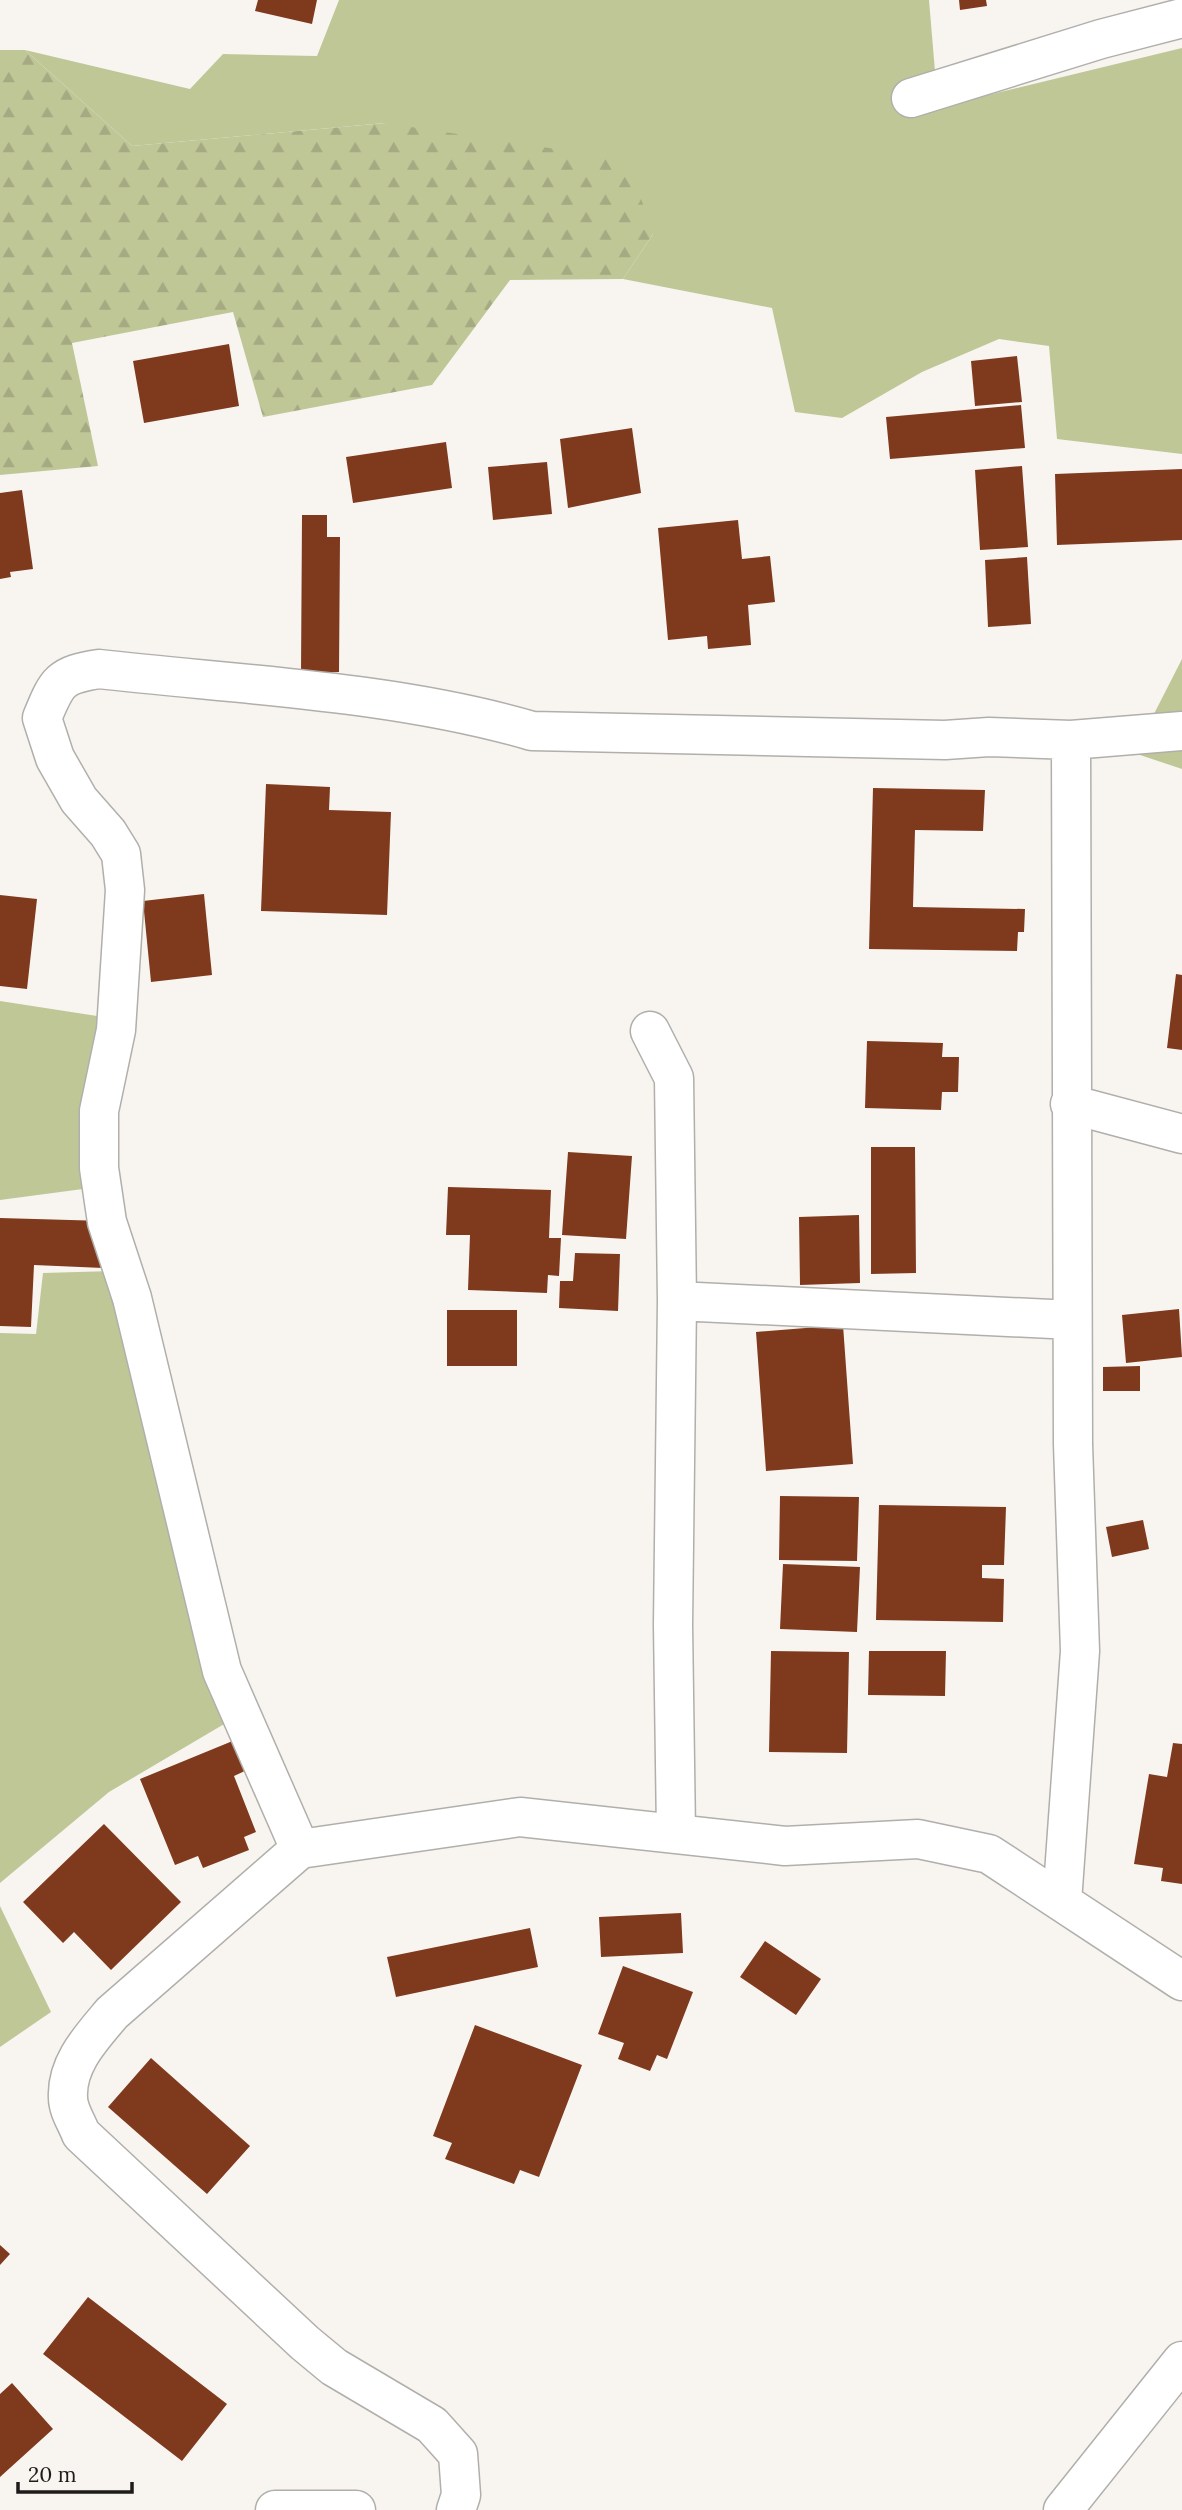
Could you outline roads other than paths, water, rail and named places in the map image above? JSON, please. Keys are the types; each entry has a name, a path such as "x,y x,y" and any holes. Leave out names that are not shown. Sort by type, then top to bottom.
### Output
{"street":[{"path":"911,98 1101,39 1182,18"},
{"path":"300,1849 222,1671 132,1298 107,1222 99,1168 99,1111 116,1030 125,890 121,854 108,832 79,800 55,758 42,718 52,693 70,674 99,669 414,704 474,714 532,731 1070,740 1182,731"},
{"path":"1062,1902 1080,1651 1072,1320 1070,740"},
{"path":"650,1031 674,1078 677,1301 673,1625 676,1832"},
{"path":"1070,1104 1182,1134"},
{"path":"677,1301 1072,1320"},
{"path":"456,2510 461,2495 458,2454 432,2425 334,2367 305,2343 81,2134 68,2101 70,2071 90,2038 112,2013 300,1849 520,1817 785,1846 918,1839 989,1854 1182,1981"},
{"path":"1063,2510 1182,2361"},
{"path":"275,2510 356,2510"}]}
